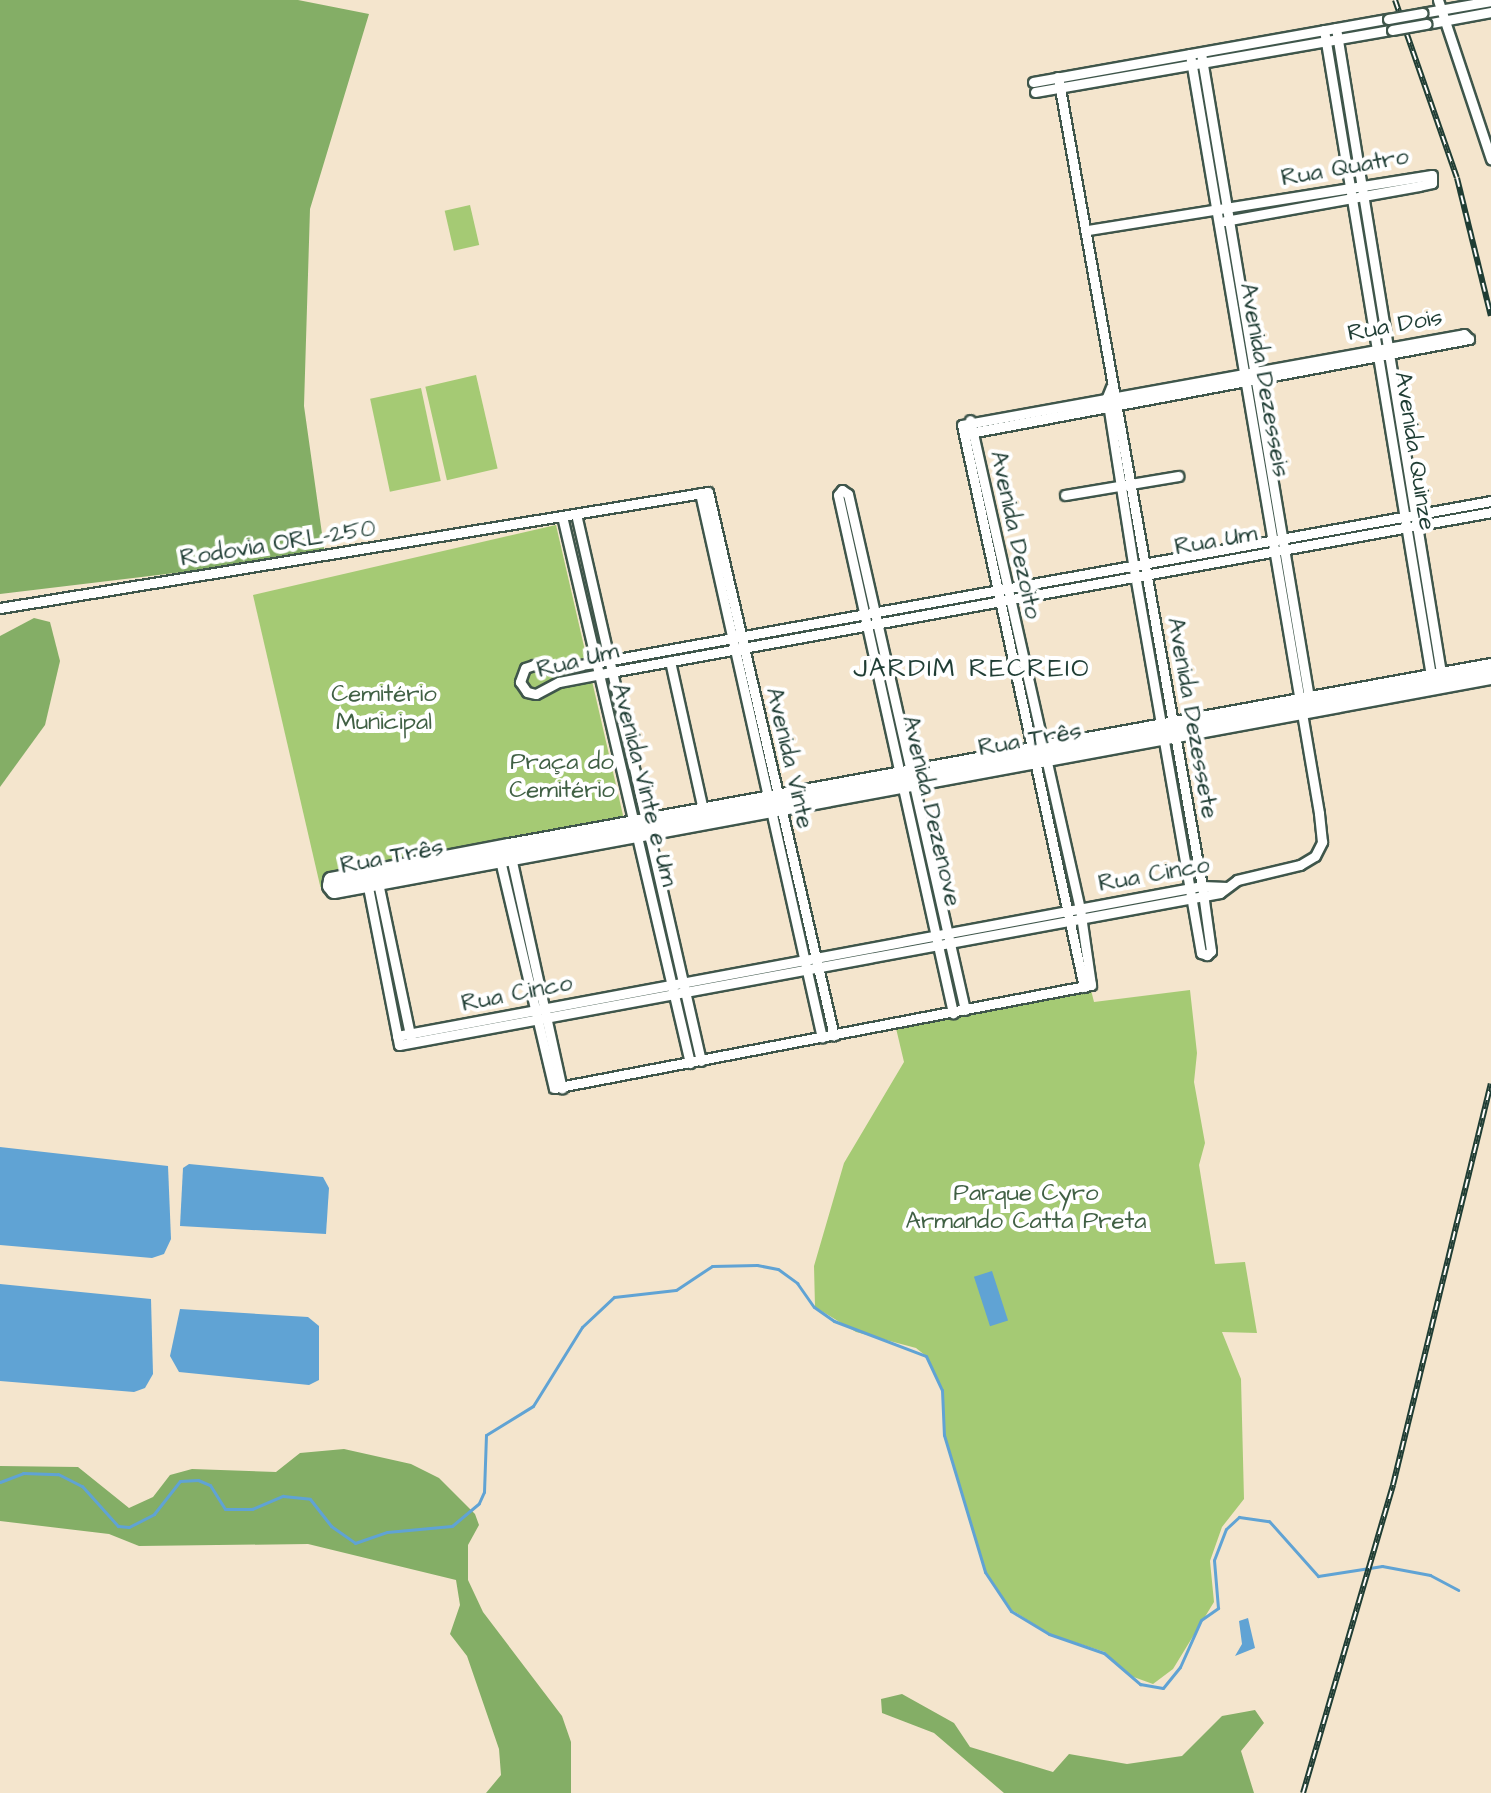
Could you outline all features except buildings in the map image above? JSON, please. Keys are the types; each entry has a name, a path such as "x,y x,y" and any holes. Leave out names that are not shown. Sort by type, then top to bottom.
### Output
{"street":[{"path":"1336,34 1426,24 1457,10 1491,1"},
{"path":"1034,87 1336,34 1422,13 1440,5 1457,10 1491,12"},
{"path":"1457,10 1491,159"},
{"name":"Avenida Quinze","path":"1336,34 1356,192"},
{"name":"Avenida Quinze","path":"1325,36 1384,353 1437,682"},
{"name":"Avenida Dezesseis","path":"1202,58 1228,221 1248,377"},
{"name":"Avenida Dezesseis","path":"1190,60 1304,706"},
{"name":"Avenida Dezessete","path":"1064,82 1088,230 1086,243 1132,484 1197,892 1211,951 1207,955 1201,953 1197,892"},
{"name":"Rua Quatro","path":"1088,230 1418,181"},
{"name":"Rua Quatro","path":"1217,223 1356,192"},
{"name":"Rua Dois","path":"970,420 1248,377 1469,337 1465,342 1384,353"},
{"name":"Rua Dois","path":"966,431 1109,408 1114,396"},
{"name":"Avenida Dezessete","path":"1109,408 1134,571 1169,731"},
{"name":"Avenida Dezoito","path":"965,1010 1087,986 1075,915 966,431 970,420"},
{"path":"1065,495 1178,476"},
{"name":"Avenida Dezenove","path":"872,618 838,495 842,490 848,494 872,618 932,883 965,1010"},
{"name":"Avenida Vinte","path":"576,514 703,492 822,1038"},
{"name":"Rua Um","path":"872,618 595,663 548,669 530,666 520,682 536,694 552,684 737,649 872,618 1411,521 1491,501"},
{"name":"Rua Um","path":"1411,521 1491,512"},
{"path":"562,516 576,514"},
{"name":"Avenida Vinte e Um","path":"576,514 679,990 690,1063"},
{"name":"Avenida Vinte e Um","path":"562,516 597,675 642,828 679,990 701,1061"},
{"name":"Rodovia ORL-250","path":"0,608 562,516"},
{"path":"670,661 705,816"},
{"name":"Rua Três","path":"1437,682 1491,666"},
{"name":"Rua Três","path":"372,878 1437,682 1491,677"},
{"name":"Rua Cinco","path":"679,990 803,960 1227,887 1300,865 1315,856 1322,842 1304,706"},
{"name":"Avenida Vinte","path":"772,804 819,969 834,1036"},
{"path":"504,853 558,1088 965,1010"},
{"path":"372,878 410,1039"},
{"name":"Rua Cinco","path":"372,878 398,1040 679,990 819,969 940,946 946,937"},
{"path":"940,946 953,1013"}],"green space":[{"path":"0,0 298,0 369,14 310,209 304,406 325,555 0,594"},
{"path":"470,205 479,245 454,251 445,211"},
{"path":"476,375 498,469 447,480 425,387"},
{"path":"421,388 441,481 390,492 370,399"},
{"name":"Cemitério Municipal","path":"556,525 623,817 320,887 253,595"},
{"path":"34,618 50,622 60,661 45,725 0,787 0,636"},
{"name":"Parque Cyro Armando Catta Preta","path":"1090,986 1094,1002 1190,990 1197,1053 1194,1082 1205,1143 1199,1165 1215,1264 1245,1262 1257,1333 1222,1332 1241,1379 1244,1499 1222,1527 1210,1561 1214,1602 1173,1669 1153,1684 1128,1675 1105,1652 1049,1634 1012,1610 985,1572 944,1435 942,1390 926,1356 916,1348 856,1332 815,1307 814,1266 844,1163 904,1062 895,1024"},
{"path":"344,1449 411,1464 439,1478 475,1514 479,1525 468,1545 468,1580 483,1612 562,1716 571,1742 571,1793 486,1793 501,1775 499,1749 467,1656 450,1634 460,1605 456,1580 308,1544 139,1546 109,1534 0,1521 0,1466 78,1467 129,1508 153,1497 170,1475 192,1469 276,1472 300,1453"},
{"path":"902,1694 954,1723 970,1747 1053,1772 1069,1754 1127,1764 1182,1756 1222,1716 1255,1710 1264,1723 1241,1751 1254,1793 1004,1793 934,1733 882,1713 881,1699"}],"water":[{"path":"0,1147 168,1166 171,1239 164,1254 152,1258 0,1245"},
{"path":"189,1164 323,1177 329,1188 326,1234 180,1226 183,1168"},
{"path":"992,1271 1008,1320 990,1326 974,1277"},
{"path":"0,1284 151,1299 153,1374 145,1388 134,1392 0,1381"},
{"path":"180,1309 308,1317 319,1326 319,1380 309,1385 179,1372 170,1356"},
{"path":"1248,1618 1255,1648 1235,1656 1242,1644 1239,1621"}],"waterway":[{"path":"0,1482 23,1473 58,1474 82,1486 118,1526 129,1527 154,1514 180,1481 198,1480 210,1485 225,1509 252,1509 283,1496 310,1499 331,1526 355,1543 387,1532 452,1526 479,1503 484,1492 486,1435 533,1406 582,1327 614,1297 676,1290 712,1266 757,1265 778,1269 797,1283 814,1307 834,1321 926,1356 942,1390 944,1435 985,1572 1011,1611 1049,1634 1104,1653 1140,1684 1163,1688 1180,1667 1201,1620 1218,1608 1214,1560 1226,1529 1239,1517 1269,1521 1318,1576 1382,1566 1430,1575 1458,1590"}],"railway":[{"path":"1395,0 1457,178 1491,316"},
{"path":"1303,1793 1393,1485 1491,1084"}],"district":[{"name":"JARDIM RECREIO","path":"972,669"}],"park label":[{"name":"Praça do Cemitério","path":"562,777"}]}
